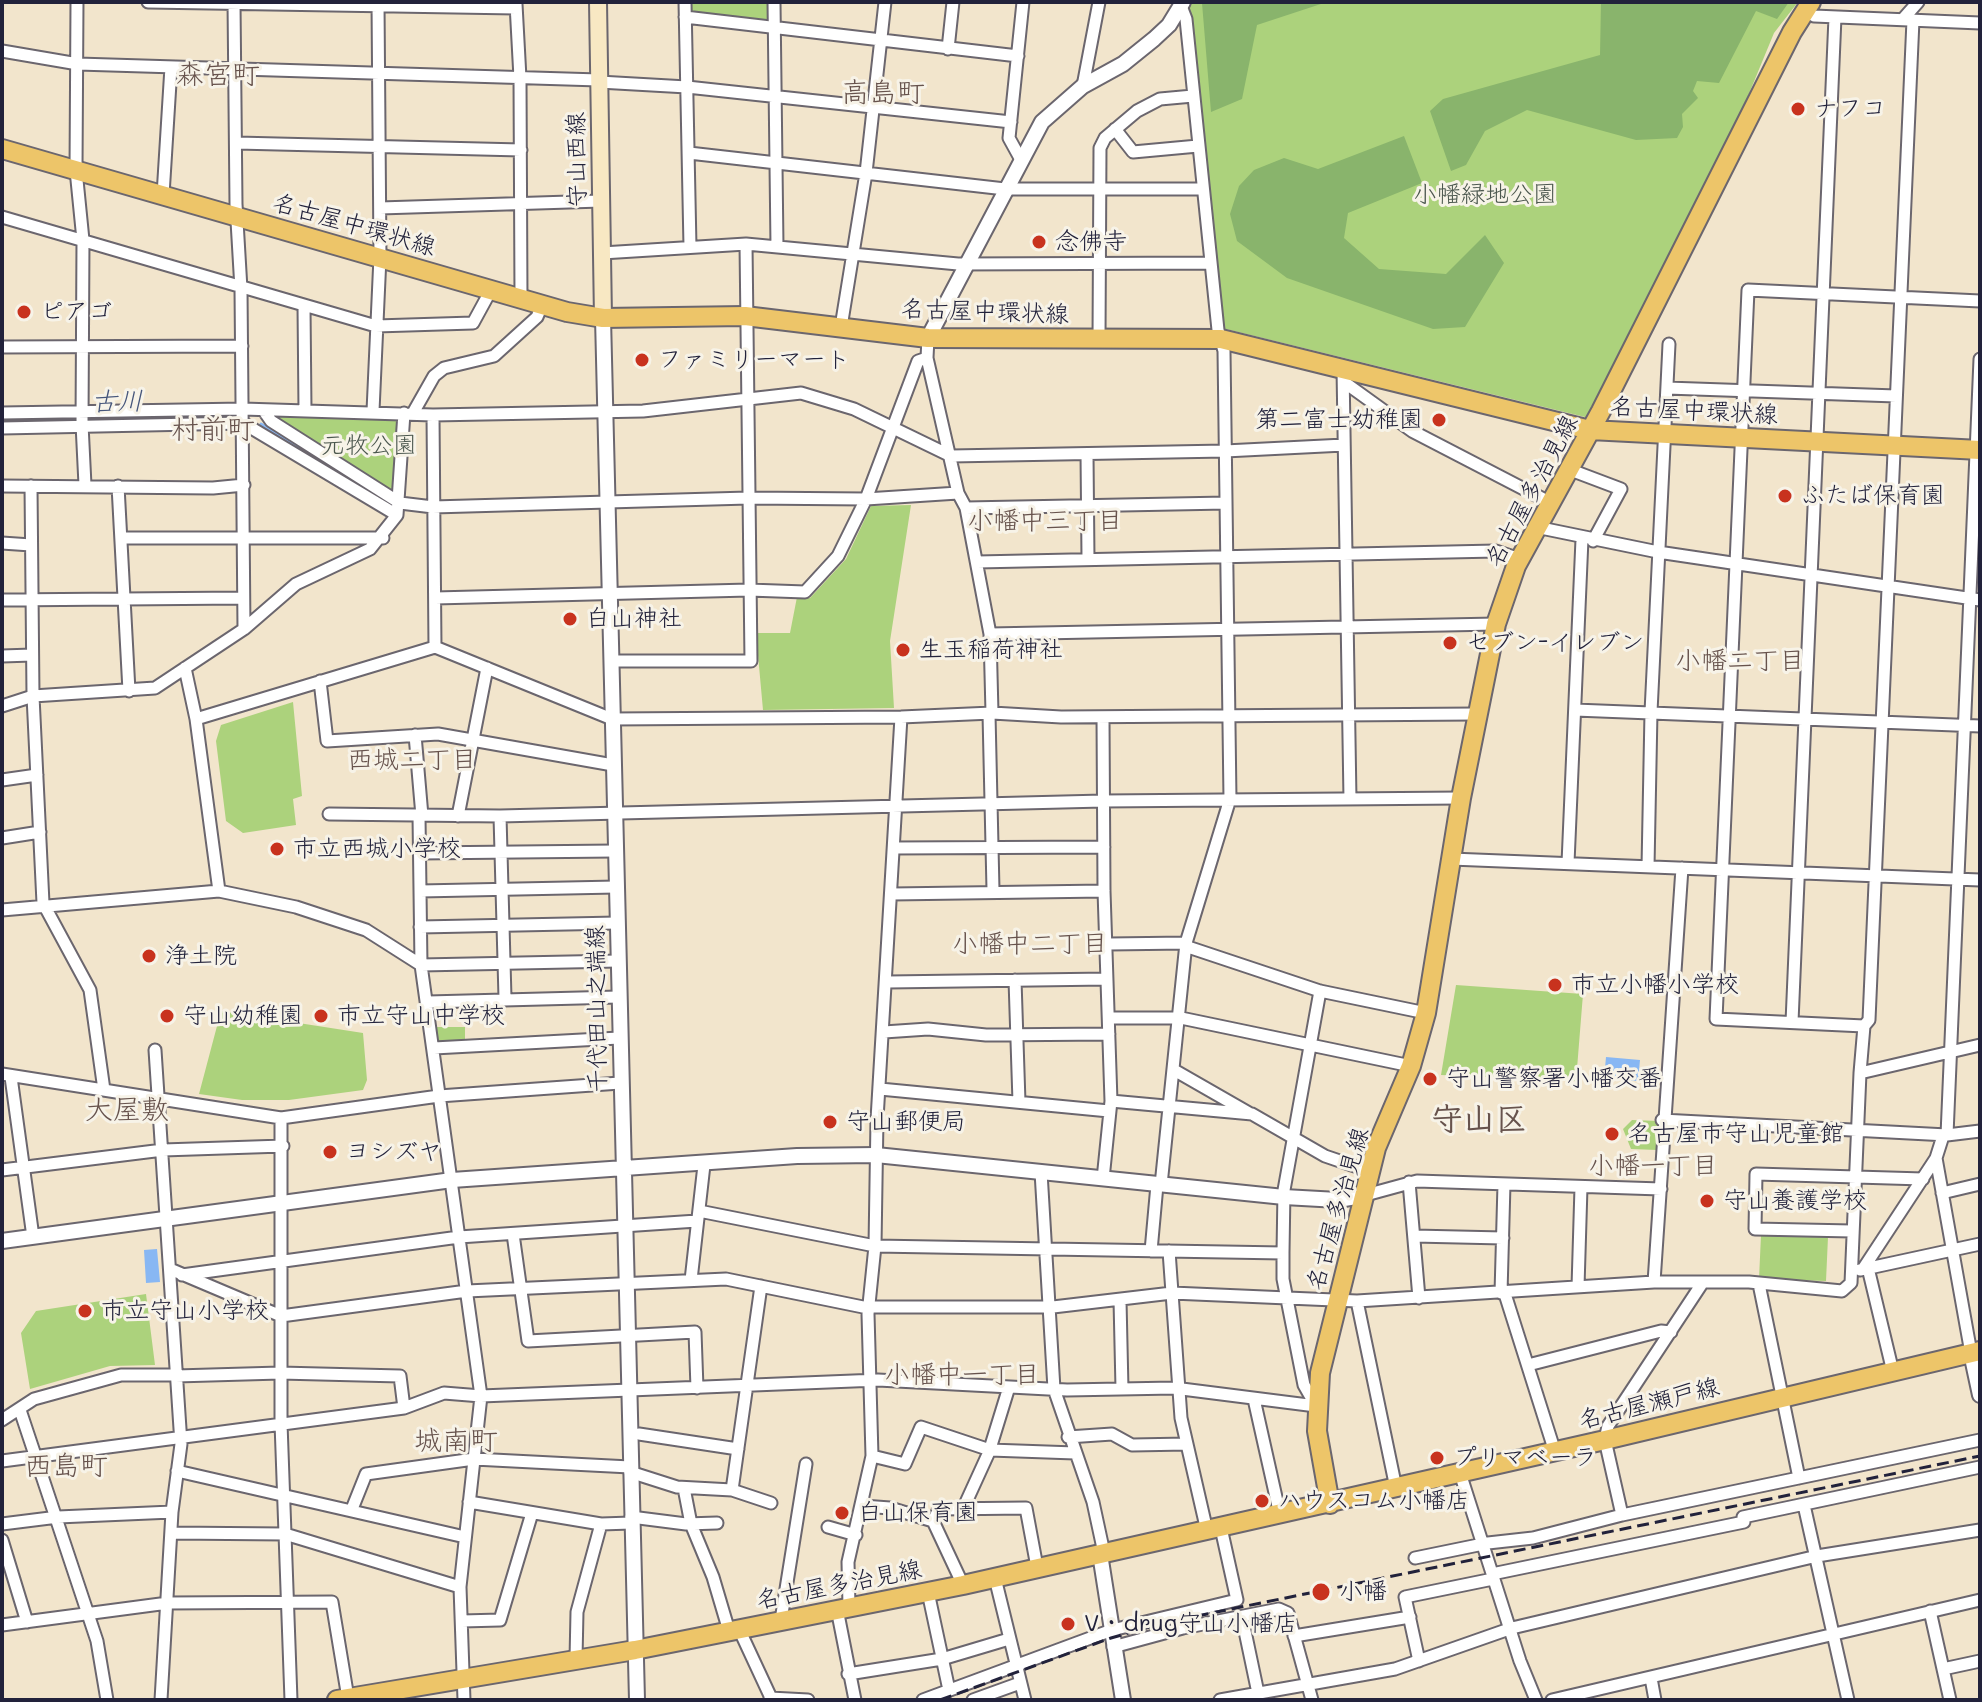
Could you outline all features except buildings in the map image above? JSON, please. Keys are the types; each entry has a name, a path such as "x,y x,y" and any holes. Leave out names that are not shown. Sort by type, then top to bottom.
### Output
{"main road":[{"name":"守山西線","path":"598,2 603,318"},
{"name":"名古屋多治見線","path":"342,1699 635,1650 963,1585 1330,1506 1316,1406 1362,1196 1411,1066 1426,1013 1476,714 1496,624 1520,559 1536,527 1590,430 1808,6"},
{"name":"名古屋中環状線","path":"2,149 542,305 603,318 745,316 928,338 1221,339 1344,375 1590,430 1977,450"},
{"name":"名古屋瀬戸線","path":"1330,1506 1975,1352"}],"street":[{"path":"77,2 76,170 83,240 82,419 85,485"},
{"path":"148,2 516,5 520,78 521,299"},
{"path":"685,2 690,247"},
{"path":"774,2 777,246"},
{"path":"841,327 866,173 885,2"},
{"path":"948,49 953,2"},
{"path":"1020,158 1009,138 1023,2"},
{"path":"1083,86 1099,2"},
{"path":"1893,1372 1852,1231 1860,1073 1864,1026 1869,1020 1890,586 1908,20 1918,2"},
{"path":"373,411 380,257 378,3"},
{"path":"234,4 242,346 244,629"},
{"path":"993,890 989,804 990,634 966,508 958,493 927,358 928,338 1020,158 1049,114 1083,86 1138,53 1169,25 1182,4"},
{"path":"1151,1251 1181,1018 1185,945 1230,799 1228,555 1221,339 1182,4"},
{"path":"1808,6 1814,16 1980,23"},
{"path":"685,17 1018,56"},
{"path":"1792,1022 1835,17"},
{"path":"2,51 78,64 520,78 687,87 1011,122"},
{"path":"163,195 171,67"},
{"path":"1099,339 1100,148 1115,129 1137,111 1160,99 1193,96"},
{"path":"1115,129 1133,152 1198,146"},
{"path":"237,143 521,150"},
{"path":"689,153 1005,189 1203,189"},
{"path":"380,208 601,201"},
{"path":"2,217 376,326 473,323 491,290"},
{"path":"602,253 746,244 967,264 1211,263"},
{"path":"611,661 751,661 746,244"},
{"path":"1864,1026 1716,1019 1748,290 1980,301"},
{"path":"2,706 33,696 155,688 244,629 296,584 370,549 383,538 397,515 409,413 434,376 444,368 494,356 537,317 542,305"},
{"path":"304,306 305,410"},
{"name":"千代田山之端線","path":"603,318 637,1700"},
{"path":"1648,867 1651,712 1669,344"},
{"path":"2,347 242,346"},
{"path":"435,598 749,590 805,592 838,556 866,499 918,361 927,358"},
{"path":"170,1269 281,1316 520,1286 726,1279 868,1306 1048,1308 1172,1293 1357,1301 1654,1282 1759,1284 1842,1291 1861,1270 1923,1179 1945,1136 1962,726 1975,599 1980,359"},
{"path":"1344,375 1350,799"},
{"path":"1344,375 1412,431 1549,502"},
{"path":"1667,388 1896,396"},
{"path":"2,428 82,419 243,409 433,415 643,411 801,393 828,399 951,456 1225,451 1344,445"},
{"path":"264,411 271,421 400,503 433,507 748,498 866,499 958,493"},
{"path":"2,413 82,419 243,423 397,515"},
{"path":"433,415 435,647"},
{"path":"1087,454 1088,559"},
{"path":"1568,469 1621,489 1587,540 1568,863"},
{"path":"2,486 213,488 244,485"},
{"path":"31,486 33,696 43,903 86,977 104,1090"},
{"path":"118,486 129,691"},
{"path":"966,508 1226,503"},
{"path":"1536,527 1587,540 1658,552 1975,599"},
{"path":"121,538 383,538"},
{"path":"2,543 31,545"},
{"path":"977,562 1496,551 1520,559"},
{"path":"2,600 243,598"},
{"path":"990,634 1496,624"},
{"path":"196,719 435,647 612,719 901,717 991,713 1012,717 1476,714"},
{"path":"2,656 32,655"},
{"path":"185,668 196,719 219,891"},
{"path":"458,816 487,668"},
{"path":"320,681 327,741 438,734 613,765"},
{"path":"1575,710 1980,726"},
{"path":"855,1700 848,1674 843,1608 847,1574 872,1456 868,1306 875,1246 876,1155 901,717"},
{"path":"1103,717 1104,891 1111,1018 1110,1106 1103,1179"},
{"path":"415,735 421,816 421,965 481,1396 460,1587 464,1700"},
{"path":"2,780 37,775"},
{"path":"329,814 500,816 1103,801 1461,798"},
{"path":"500,816 505,998"},
{"path":"2,838 40,832"},
{"path":"894,848 1104,847"},
{"path":"420,853 615,851"},
{"path":"1451,859 1980,880"},
{"path":"1654,1282 1661,1189 1662,1120 1682,868"},
{"path":"420,891 616,887"},
{"path":"892,894 993,890 1104,891"},
{"path":"2,910 43,903 219,891 296,907 366,930 421,965 618,961"},
{"path":"420,927 617,923"},
{"path":"1109,944 1185,945 1320,991 1426,1013"},
{"path":"888,982 1107,979"},
{"path":"1015,980 1019,1102"},
{"path":"1316,1406 1304,1385 1286,1298 1283,1253 1284,1197 1320,991"},
{"path":"428,1002 618,997"},
{"path":"1111,1018 1181,1018 1411,1066"},
{"path":"884,1032 928,1029 1019,1034 1109,1034"},
{"path":"434,1048 619,1038"},
{"path":"1860,1073 1980,1045"},
{"path":"155,1050 181,1437 172,1512 161,1700"},
{"path":"1174,1070 1325,1156 1369,1171"},
{"path":"33,1237 6,1075 281,1118 439,1096 620,1083"},
{"path":"880,1089 1019,1102 1252,1114"},
{"path":"281,1118 280,1373 291,1700"},
{"path":"1662,1120 1945,1136 1980,1131"},
{"path":"2,1170 163,1150 283,1146"},
{"path":"2,1241 452,1180 704,1165 797,1156 876,1155 1159,1185 1338,1200 1409,1182 1661,1189"},
{"path":"1936,1158 1952,1250 1975,1352 1980,1395"},
{"path":"691,1280 704,1165"},
{"path":"1041,1172 1054,1389 1068,1437 1093,1502 1123,1700"},
{"path":"1852,1231 1755,1229 1756,1174 1923,1179"},
{"path":"1409,1182 1419,1298"},
{"path":"1504,1184 1503,1294 1555,1452"},
{"path":"1942,1193 1980,1184"},
{"path":"1578,1287 1581,1187"},
{"path":"182,1275 459,1237 624,1226 698,1216 875,1246 1283,1253"},
{"path":"513,1234 528,1341 695,1332 697,1388"},
{"path":"1414,1236 1503,1238"},
{"path":"1861,1270 1980,1244"},
{"path":"923,1700 1112,1630 1237,1600 1187,1444 1178,1389 1169,1251"},
{"path":"1622,1515 1605,1440 1608,1426 1703,1282"},
{"path":"1759,1284 1799,1478"},
{"path":"732,1490 761,1286"},
{"path":"1120,1300 1122,1389"},
{"path":"1357,1301 1396,1488"},
{"path":"1528,1365 1661,1331 1671,1332"},
{"path":"2,1420 34,1399 121,1375 280,1373 400,1376 404,1408"},
{"path":"2,1461 404,1408 444,1393 481,1396 870,1380 1054,1389 1178,1389 1316,1406"},
{"path":"963,1509 990,1450 1009,1387"},
{"path":"1254,1399 1280,1515"},
{"path":"20,1410 38,1456 97,1641 107,1700"},
{"path":"872,1456 905,1464 921,1427 990,1450 1075,1453"},
{"path":"639,1434 738,1449"},
{"path":"1068,1437 1112,1434 1132,1445 1187,1444"},
{"path":"1415,1558 1533,1538 1622,1515 1980,1440"},
{"path":"352,1509 366,1474 474,1459 630,1469 684,1488 732,1490 771,1503"},
{"path":"781,1620 806,1464"},
{"path":"1419,1661 1405,1597 1744,1522 1743,1517 1980,1467"},
{"path":"177,1471 465,1537"},
{"path":"1460,1473 1512,1628 1520,1661 1536,1700"},
{"path":"684,1488 691,1524 734,1630 771,1699 808,1700"},
{"path":"469,1502 601,1524 631,1520 717,1523"},
{"path":"1804,1505 1848,1700"},
{"path":"863,1506 890,1508 933,1521 963,1585"},
{"path":"933,1521 939,1509 1026,1508 1037,1567"},
{"path":"2,1524 58,1517 172,1512"},
{"path":"462,1621 500,1620 532,1513"},
{"path":"576,1659 577,1612 601,1524"},
{"path":"828,1527 856,1535"},
{"path":"1220,1700 1379,1673 1512,1628 1817,1556 1980,1530"},
{"path":"171,1533 285,1534 460,1587"},
{"path":"2,1540 27,1622"},
{"path":"995,1578 1025,1700"},
{"path":"928,1592 949,1690"},
{"path":"1552,1700 1980,1600"},
{"path":"2,1625 168,1603 332,1602 342,1699"},
{"path":"1113,1647 1183,1628 1279,1609 1288,1613 1312,1700"},
{"path":"1930,1611 1950,1700"},
{"path":"1242,1617 1258,1693"},
{"path":"1294,1636 1410,1617"},
{"path":"848,1674 942,1659 1009,1639"},
{"path":"1943,1669 1980,1661"},
{"path":"1651,1678 1655,1700"},
{"path":"973,1700 1020,1683"}],"green space":[{"path":"689,2 769,2 768,19 764,22 693,14"},
{"name":"小幡緑地公園","path":"1192,2 1798,2 1774,33 1722,159 1589,418 1222,328 1189,6"},
{"path":"1327,2 1257,25 1242,99 1211,112 1202,3"},
{"path":"1601,2 1789,2 1777,19 1756,11 1719,83 1697,81 1693,91 1698,98 1682,114 1683,127 1677,138 1636,140 1527,110 1485,131 1466,165 1451,171 1430,111 1443,99 1600,55"},
{"path":"1404,136 1422,183 1348,213 1344,238 1379,269 1446,274 1485,235 1504,263 1465,327 1433,329 1287,278 1237,241 1230,214 1239,186 1254,170 1284,158 1318,169"},
{"name":"元牧公園","path":"278,414 401,418 393,495 275,417"},
{"path":"911,505 890,641 894,708 763,710 756,633 790,633 797,597 810,598 846,559 871,506"},
{"path":"293,702 302,796 293,799 296,825 243,833 226,821 216,741 221,725"},
{"path":"1456,985 1583,994 1576,1081 1441,1075"},
{"path":"221,1011 363,1033 367,1080 363,1090 289,1100 242,1100 199,1094"},
{"path":"436,1027 465,1027 465,1042 439,1043"},
{"path":"1632,1120 1659,1121 1657,1150 1631,1149 1623,1129"},
{"path":"1761,1235 1828,1237 1826,1281 1759,1279"},
{"path":"146,1294 155,1365 110,1366 30,1389 21,1333 36,1311"}],"water":[{"path":"1606,1057 1640,1060 1638,1081 1604,1079"},
{"path":"157,1249 160,1282 146,1283 144,1250"}],"waterway":[{"name":"古川","path":"85,421 233,417"},
{"name":"古川","path":"2,422 78,421"},
{"name":"古川","path":"261,424 374,493"}],"railway":[{"path":"940,1700 1111,1638 1163,1623 1980,1456"}],"place":[{"name":"ナフコ","path":"1798,109"},
{"name":"念佛寺","path":"1039,242"},
{"name":"ピアゴ","path":"24,312"},
{"name":"ファミリーマート","path":"642,360"},
{"name":"第二富士幼稚園","path":"1439,420"},
{"name":"ふたば保育園","path":"1785,496"},
{"name":"白山神社","path":"570,619"},
{"name":"セブン-イレブン","path":"1450,643"},
{"name":"生玉稲荷神社","path":"903,650"},
{"name":"市立西城小学校","path":"277,849"},
{"name":"浄土院","path":"149,956"},
{"name":"市立小幡小学校","path":"1555,985"},
{"name":"守山幼稚園","path":"167,1016"},
{"name":"市立守山中学校","path":"321,1016"},
{"name":"守山警察署小幡交番","path":"1430,1079"},
{"name":"守山郵便局","path":"830,1122"},
{"name":"名古屋市守山児童館","path":"1612,1134"},
{"name":"ヨシズヤ","path":"330,1152"},
{"name":"守山養護学校","path":"1707,1201"},
{"name":"市立守山小学校","path":"85,1311"},
{"name":"プリマベーラ","path":"1437,1458"},
{"name":"ハウスコム小幡店","path":"1262,1501"},
{"name":"白山保育園","path":"842,1513"},
{"name":"小幡","path":"1321,1592"},
{"name":"V・drug守山小幡店","path":"1068,1624"}],"district":[{"name":"森宮町","path":"218,75"},
{"name":"高島町","path":"883,93"},
{"name":"村前町","path":"213,430"},
{"name":"小幡中三丁目","path":"1045,521"},
{"name":"小幡二丁目","path":"1740,661"},
{"name":"西城二丁目","path":"412,760"},
{"name":"小幡中二丁目","path":"1030,944"},
{"name":"大屋敷","path":"127,1110"},
{"name":"守山区","path":"1479,1120"},
{"name":"小幡一丁目","path":"1653,1166"},
{"name":"小幡中一丁目","path":"962,1375"},
{"name":"城南町","path":"456,1441"},
{"name":"西島町","path":"66,1466"}]}
